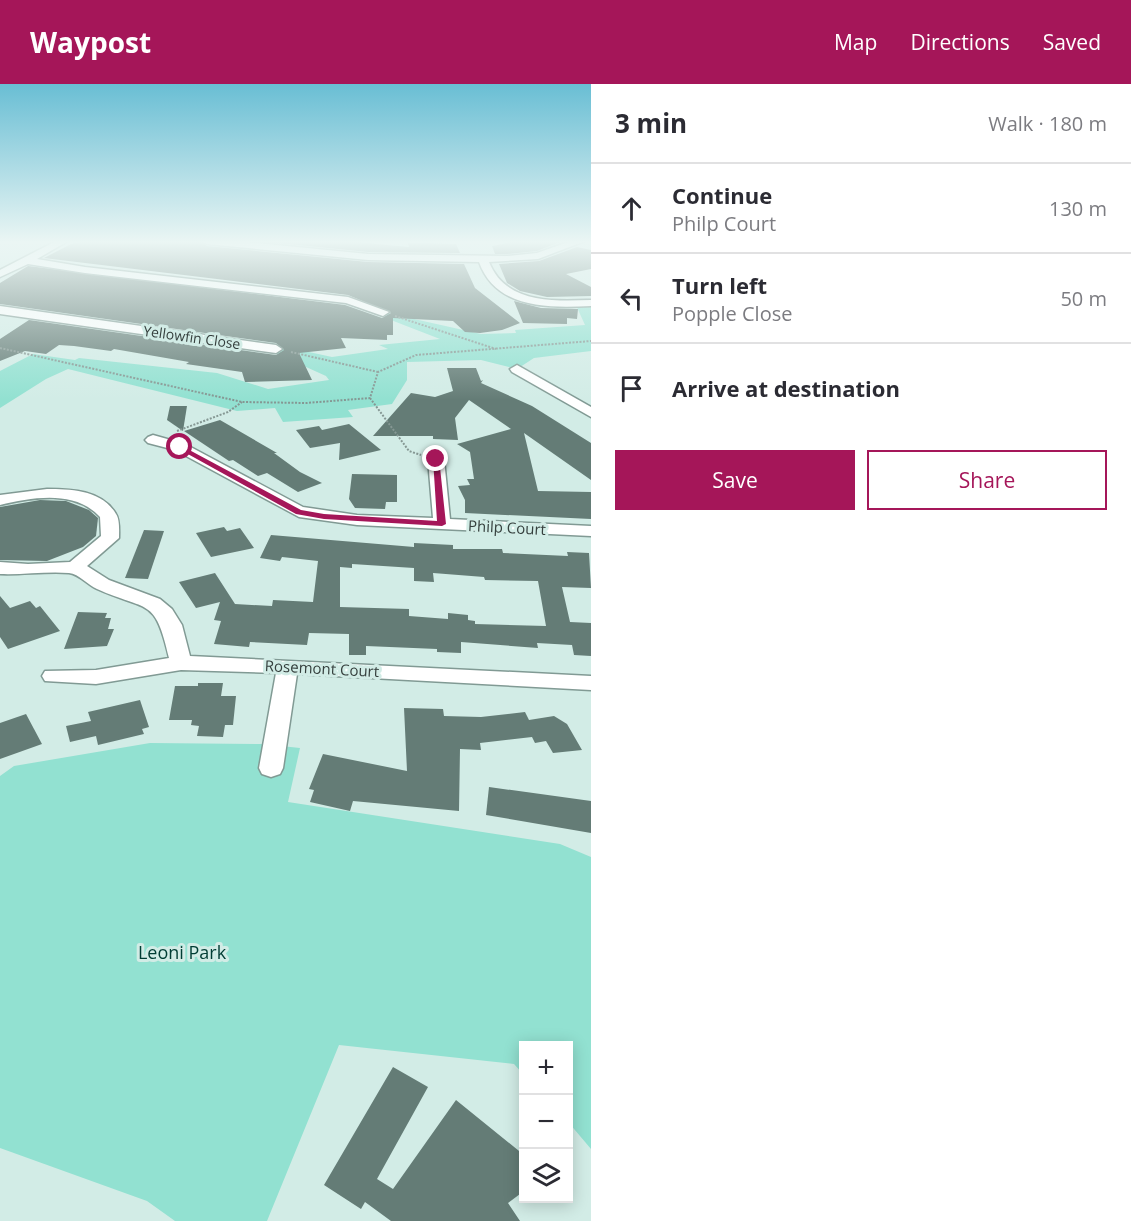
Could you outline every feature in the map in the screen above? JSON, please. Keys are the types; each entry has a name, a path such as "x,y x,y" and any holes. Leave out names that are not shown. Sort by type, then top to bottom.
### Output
{"street":[{"path":"296,294 348,300 383,312"},
{"path":"513,294 539,301 591,303"},
{"name":"Yellowfin Close","path":"0,310 276,349"},
{"path":"0,324 17,314"},
{"path":"517,369 591,413"},
{"name":"Philp Court","path":"153,440 180,447 299,512 324,517 591,531"},
{"path":"436,459 442,524"},
{"path":"0,500 13,496 55,493 91,499 109,516 110,538 75,567"},
{"path":"0,568 28,570 75,567 102,584 153,603 165,613 172,625 181,663"},
{"name":"Rosemont Court","path":"53,676 96,677 181,663 288,666 591,683"},
{"path":"271,768 288,666"}],"path":[{"path":"383,312 500,350"},
{"path":"276,349 378,372 416,355 591,341"},
{"path":"0,348 242,402 306,403 370,398"},
{"path":"370,398 378,372"},
{"path":"370,398 409,451 436,459"},
{"path":"153,440 228,412 242,402"}],"green space":[{"path":"575,303 591,303 591,351 534,358 517,369 481,360 407,362 407,380 392,404 348,410 353,417 283,422 275,408 237,411 68,369 46,379 0,408 0,371 33,354 217,373 268,389 329,380 326,376 275,353 276,349 286,347 332,357 388,349 379,345 440,339 378,315 383,312 481,334 516,333 515,330 585,325"},
{"name":"Leoni Park","path":"150,743 262,744 300,748 288,802 560,844 591,857 591,1149 573,1128 573,1041 519,1041 519,1070 514,1064 339,1045 267,1221 175,1221 147,1201 0,1148 0,776 14,766"}],"building":[{"path":"0,294 256,294 345,305 382,318 391,313 348,295 340,294 483,294 520,323 502,330 480,333 465,332 453,321 393,318 393,335 387,335 387,340 341,338 346,348 299,353 312,380 245,382 242,372 186,364 189,362 114,349 111,351 59,345 46,354 25,351 0,361 0,339 29,320 276,355 284,350 276,343 0,304"},
{"path":"534,294 591,294 591,296 547,297"},
{"path":"514,301 541,308 578,309 577,319 567,318 567,324 523,323"},
{"path":"447,368 476,368 481,381 483,380 481,383 532,406 591,443 591,480 524,433 538,491 591,492 591,519 465,513 465,500 458,486 470,485 467,479 474,479 470,452 457,444 511,429 469,400 455,418 458,440 433,439 433,436 373,436 411,393 435,397 453,391"},
{"path":"170,406 187,406 183,431 167,420"},
{"path":"220,420 277,453 274,453 300,472 322,483 298,492 267,473 258,476 233,460 229,461 184,431"},
{"path":"349,424 381,450 339,460 340,443 310,448 296,430 319,426 322,430"},
{"path":"352,474 397,475 397,502 386,502 385,509 355,508 349,499"},
{"path":"40,500 66,501 89,510 98,518 96,536 83,547 47,561 0,560 0,507"},
{"path":"224,527 227,531 240,528 254,548 211,557 196,533"},
{"path":"144,530 164,531 148,579 125,578"},
{"path":"271,535 414,547 414,543 453,545 453,549 502,549 503,553 568,556 567,552 589,553 591,588 562,587 570,622 591,623 591,656 574,655 572,645 537,643 538,648 461,642 461,653 437,652 437,649 366,646 366,655 349,655 349,634 309,633 307,645 250,642 249,647 214,644 221,621 214,620 220,602 196,608 179,582 215,573 235,604 272,606 273,600 313,602 318,561 282,557 280,561 260,558","holes":["352,564 414,568 414,581 434,582 433,573 484,577 485,580 538,581 546,626 475,624 475,621 468,620 468,615 448,613 448,619 409,616 409,609 340,607 340,567 352,568"]},
{"path":"0,596 10,608 30,601 36,608 40,606 60,631 8,649 0,637"},
{"path":"78,612 107,613 105,618 111,618 108,629 114,629 107,646 64,649"},
{"path":"198,683 223,683 221,696 236,696 233,725 225,725 223,737 197,736 199,726 191,725 192,720 169,720 175,686 198,686"},
{"path":"140,700 149,727 142,729 144,734 98,745 96,736 70,742 66,726 91,721 88,712"},
{"path":"404,708 443,709 444,716 481,717 525,712 529,720 554,716 567,724 582,750 553,753 546,741 535,743 532,737 480,743 481,750 460,749 459,811 353,801 350,811 310,802 314,790 309,789 323,754 407,771"},
{"path":"26,714 42,744 0,759 0,723"},
{"path":"489,787 591,801 591,833 486,815"},
{"path":"393,1067 428,1087 377,1179 393,1189 456,1100 519,1151 519,1195 508,1203 520,1221 391,1221 365,1202 361,1209 324,1185"}],"route":[{"path":"180,447 278,503 299,512 357,520 442,524 436,459"}]}
